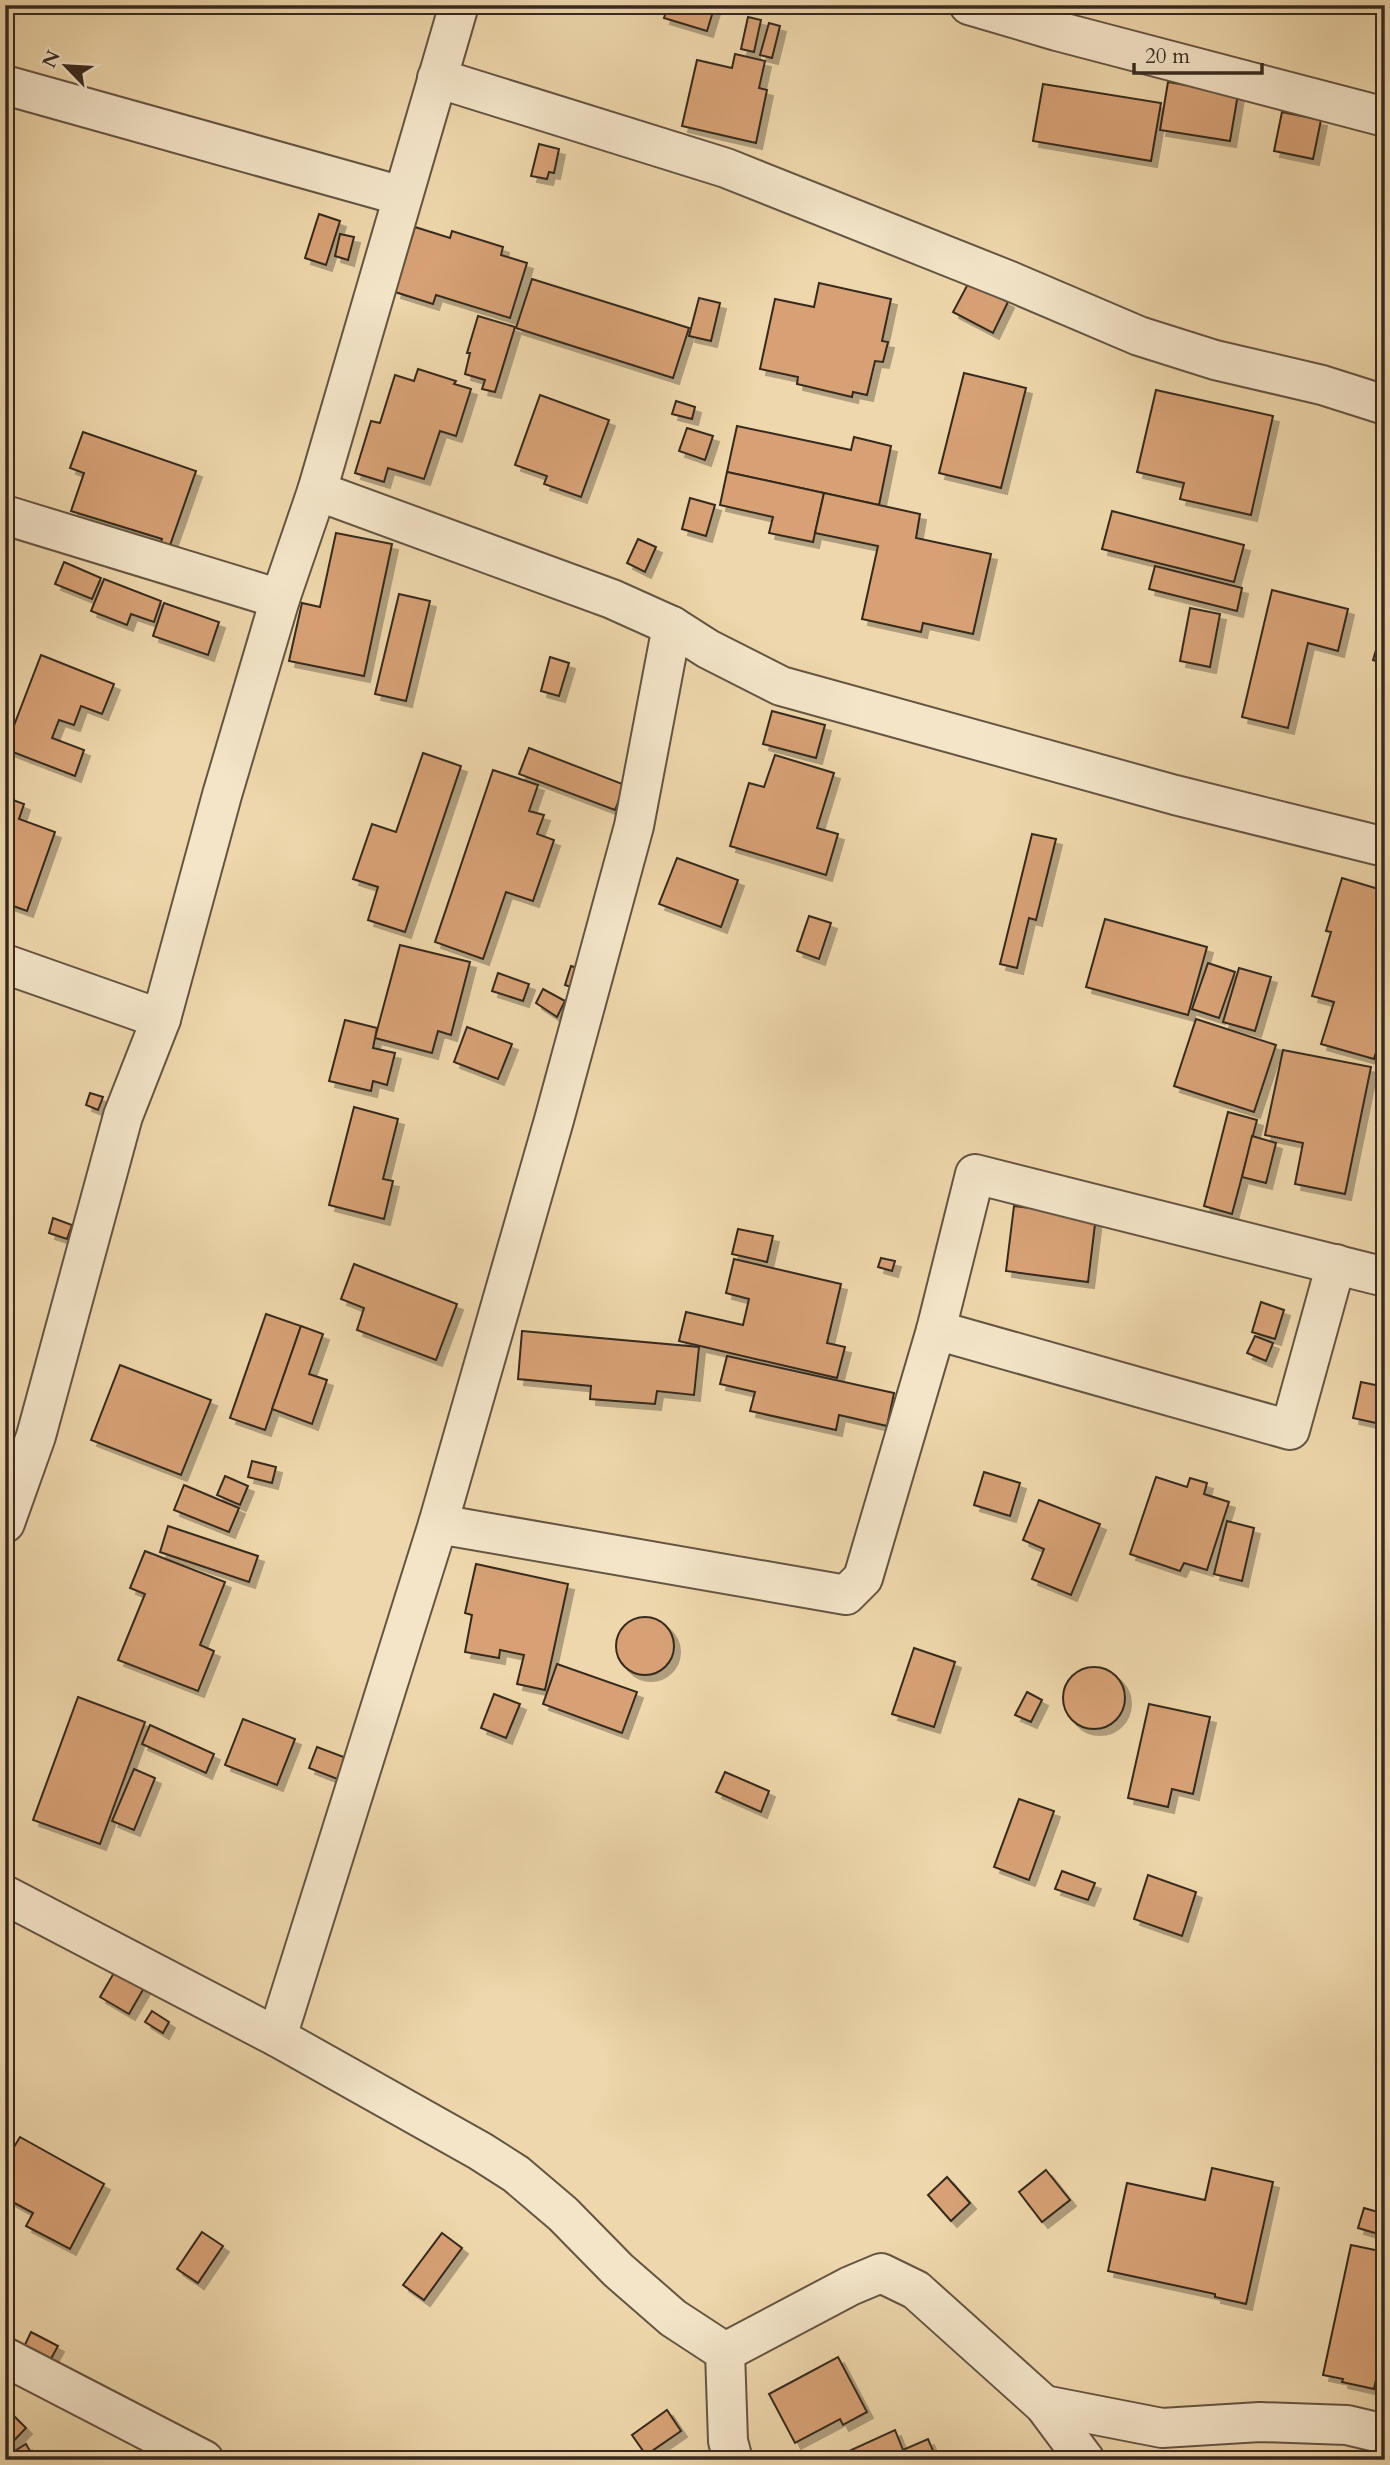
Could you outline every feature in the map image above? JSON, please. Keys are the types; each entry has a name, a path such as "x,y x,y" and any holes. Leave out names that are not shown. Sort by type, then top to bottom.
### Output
{"street":[{"path":"5,1523 21,1431 122,1116 161,1019 222,794 280,599 317,491 459,5"},
{"path":"969,5 1057,31 1385,117"},
{"path":"437,78 726,168 1010,281 1139,336 1215,360 1322,384 1385,405"},
{"path":"5,85 402,196"},
{"path":"317,491 611,600 672,626 708,649 781,686 1175,795 1385,847"},
{"path":"5,515 280,599"},
{"path":"277,2037 438,1524 554,1120 634,826 672,626"},
{"path":"5,964 161,1019"},
{"path":"438,1524 846,1595 863,1578 936,1330 975,1174 1385,1276"},
{"path":"936,1330 1290,1430 1336,1264"},
{"path":"5,1895 277,2037 480,2151 516,2174 563,2214 618,2270 673,2318 725,2352"},
{"path":"725,2352 850,2286 881,2273 916,2290 1044,2405 1085,2460"},
{"path":"725,2352 728,2441 733,2460"},
{"path":"5,2357 204,2460"},
{"path":"1044,2405 1162,2428 1260,2422 1348,2425 1385,2434"}],"building":[{"path":"668,5 715,5 707,31 664,18"},
{"path":"748,17 761,20 754,52 741,49"},
{"path":"769,23 780,26 772,58 760,55"},
{"path":"735,54 765,61 759,88 767,90 756,143 682,126 697,60 732,68"},
{"path":"1168,82 1238,94 1230,141 1160,130"},
{"path":"1043,84 1161,103 1151,161 1033,141"},
{"path":"1282,112 1321,120 1313,159 1274,151"},
{"path":"539,144 559,149 554,173 549,172 547,179 531,176"},
{"path":"319,214 340,221 326,265 305,258"},
{"path":"415,227 450,238 452,231 503,247 501,255 527,263 510,318 436,295 433,304 395,292"},
{"path":"340,234 354,237 348,260 335,256"},
{"path":"532,279 689,328 673,378 516,328"},
{"path":"969,282 1008,302 993,333 953,312"},
{"path":"819,283 891,299 882,341 888,342 883,362 875,361 867,395 853,392 852,397 797,384 798,377 760,369 775,299 814,307"},
{"path":"699,298 720,303 711,341 689,336"},
{"path":"478,316 515,327 495,392 482,389 485,380 465,374 470,353 467,353"},
{"path":"418,369 456,381 454,384 471,389 456,436 440,431 424,479 388,468 384,482 355,473 371,421 380,423 395,375 414,381"},
{"path":"964,373 1026,388 1001,488 939,473"},
{"path":"1156,390 1273,416 1251,515 1180,499 1184,483 1137,472"},
{"path":"540,395 609,420 581,497 544,484 547,476 515,465"},
{"path":"676,401 695,407 692,419 672,414"},
{"path":"737,426 851,450 854,437 891,446 879,505 727,472"},
{"path":"687,428 713,436 705,460 679,451"},
{"path":"83,432 196,471 169,548 160,545 162,539 71,511 84,473 70,468"},
{"path":"727,472 824,493 813,542 769,533 773,517 720,505"},
{"path":"824,493 920,514 916,538 991,554 973,634 923,623 921,632 862,619 878,546 815,533"},
{"path":"690,498 715,505 706,536 682,529"},
{"path":"1112,511 1244,545 1234,582 1102,549"},
{"path":"336,533 392,544 364,676 289,661 302,603 320,607"},
{"path":"638,539 656,547 645,572 627,563"},
{"path":"64,562 101,578 92,599 55,584"},
{"path":"1155,566 1242,588 1237,611 1149,589"},
{"path":"104,579 161,601 154,622 131,614 127,625 91,611"},
{"path":"1272,590 1348,609 1338,651 1308,643 1288,728 1242,717"},
{"path":"399,594 430,601 406,701 375,694"},
{"path":"164,603 219,622 208,655 153,636"},
{"path":"1190,608 1220,614 1210,667 1180,661"},
{"path":"1385,620 1385,664 1373,660"},
{"path":"41,655 114,684 102,714 81,706 74,725 59,720 52,738 84,750 75,776 5,749"},
{"path":"550,657 569,663 559,696 541,691"},
{"path":"772,711 825,725 816,758 763,744"},
{"path":"529,748 625,785 615,810 519,774"},
{"path":"423,753 461,766 405,932 368,920 378,887 353,879 372,824 396,832"},
{"path":"775,755 834,773 817,828 838,834 826,875 730,846 749,783 764,787"},
{"path":"493,770 538,785 529,811 544,815 537,834 554,840 533,901 506,892 483,959 435,942"},
{"path":"5,797 24,804 19,819 55,832 27,911 5,903"},
{"path":"1032,834 1056,839 1036,920 1029,918 1017,968 1000,964"},
{"path":"677,858 738,880 721,927 659,904"},
{"path":"1342,878 1385,891 1385,1022 1374,1059 1321,1044 1334,1002 1312,996 1331,932 1326,931"},
{"path":"809,916 831,923 819,959 797,951"},
{"path":"1105,919 1207,947 1188,1015 1086,987"},
{"path":"400,945 470,962 451,1035 438,1031 432,1053 375,1038"},
{"path":"1208,963 1235,972 1219,1018 1192,1009"},
{"path":"571,966 584,970 578,989 565,985"},
{"path":"1239,968 1271,977 1255,1031 1223,1022"},
{"path":"498,973 529,984 523,1001 492,991"},
{"path":"543,989 565,1001 557,1017 536,1003"},
{"path":"1196,1019 1276,1045 1254,1112 1174,1086"},
{"path":"345,1020 377,1028 373,1048 395,1053 387,1085 373,1081 371,1091 329,1081"},
{"path":"467,1027 512,1044 498,1079 454,1062"},
{"path":"1283,1050 1371,1067 1345,1194 1295,1184 1303,1143 1265,1135"},
{"path":"90,1093 103,1097 98,1110 86,1105"},
{"path":"354,1107 398,1119 383,1179 393,1181 384,1219 329,1205"},
{"path":"1228,1112 1257,1120 1232,1214 1204,1206"},
{"path":"1252,1136 1276,1143 1266,1183 1242,1177"},
{"path":"1014,1206 1096,1216 1088,1282 1006,1271"},
{"path":"53,1218 72,1225 67,1239 49,1233"},
{"path":"738,1229 773,1236 767,1262 732,1254"},
{"path":"881,1258 895,1261 892,1271 878,1267"},
{"path":"734,1259 841,1284 827,1343 845,1347 837,1378 679,1341 686,1312 743,1325 749,1299 726,1293"},
{"path":"354,1264 457,1304 436,1360 357,1330 364,1308 341,1299"},
{"path":"1261,1302 1284,1310 1275,1339 1252,1332"},
{"path":"266,1314 301,1326 265,1430 230,1418"},
{"path":"301,1326 323,1334 309,1374 327,1380 312,1424 272,1409"},
{"path":"522,1331 699,1347 694,1395 657,1391 655,1404 590,1399 591,1386 518,1379"},
{"path":"1255,1336 1273,1343 1266,1361 1247,1353"},
{"path":"727,1356 894,1393 887,1426 839,1415 836,1430 750,1411 755,1392 720,1384"},
{"path":"120,1365 211,1400 181,1475 91,1440"},
{"path":"1361,1382 1385,1387 1385,1425 1353,1418"},
{"path":"252,1461 276,1467 272,1483 248,1477"},
{"path":"984,1472 1020,1483 1010,1516 974,1505"},
{"path":"225,1476 248,1486 240,1505 217,1495"},
{"path":"1156,1477 1187,1487 1190,1478 1207,1483 1204,1494 1229,1502 1207,1570 1184,1563 1180,1571 1130,1554"},
{"path":"184,1485 239,1508 229,1532 174,1510"},
{"path":"1039,1500 1100,1524 1071,1595 1032,1579 1044,1549 1023,1540"},
{"path":"1227,1521 1254,1528 1242,1581 1214,1574"},
{"path":"168,1526 258,1556 249,1582 160,1552"},
{"path":"145,1551 225,1582 200,1645 214,1651 198,1691 118,1660 145,1594 130,1588"},
{"path":"476,1564 568,1584 545,1690 517,1684 524,1655 500,1650 499,1658 465,1652 472,1615 465,1613"},
{"path":"639,1617 651,1617 666,1625 674,1640 674,1652 666,1667 651,1675 639,1675 624,1667 616,1652 616,1640 624,1625"},
{"path":"914,1648 955,1662 934,1727 892,1714"},
{"path":"557,1664 637,1692 622,1733 543,1704"},
{"path":"1088,1667 1100,1667 1116,1676 1123,1686 1123,1710 1116,1720 1100,1729 1088,1729 1077,1724 1068,1715 1063,1704 1063,1692 1068,1681 1077,1672"},
{"path":"1027,1692 1042,1700 1031,1722 1015,1715"},
{"path":"494,1694 520,1704 506,1738 481,1728"},
{"path":"78,1697 145,1722 100,1844 33,1820"},
{"path":"1149,1704 1210,1717 1193,1794 1172,1789 1168,1807 1128,1798"},
{"path":"243,1719 295,1739 277,1785 225,1765"},
{"path":"150,1725 214,1754 206,1773 142,1744"},
{"path":"317,1747 349,1759 340,1780 309,1768"},
{"path":"134,1769 155,1778 134,1830 112,1821"},
{"path":"725,1772 769,1791 761,1812 716,1792"},
{"path":"1019,1799 1054,1811 1029,1880 994,1867"},
{"path":"1062,1871 1095,1883 1088,1900 1055,1889"},
{"path":"1148,1875 1196,1892 1182,1936 1134,1919"},
{"path":"115,1971 144,1988 129,2014 100,1997"},
{"path":"152,2011 169,2022 163,2033 145,2022"},
{"path":"20,2137 104,2184 70,2249 26,2226 33,2213 5,2198 5,2162"},
{"path":"1212,2168 1273,2182 1246,2304 1215,2297 1215,2294 1108,2271 1127,2183 1205,2200"},
{"path":"1046,2170 1070,2200 1042,2222 1019,2192"},
{"path":"947,2177 970,2203 951,2221 928,2195"},
{"path":"1364,2208 1385,2214 1385,2236 1358,2228"},
{"path":"202,2232 223,2246 198,2283 177,2269"},
{"path":"442,2233 462,2248 424,2300 403,2285"},
{"path":"1351,2245 1385,2252 1385,2338 1374,2389 1323,2375"},
{"path":"31,2332 58,2346 48,2364 22,2351"},
{"path":"838,2357 867,2412 843,2425 840,2419 795,2443 769,2394"},
{"path":"5,2407 26,2428 5,2450"},
{"path":"667,2410 681,2431 646,2455 632,2435"},
{"path":"895,2430 903,2450 928,2439 937,2460 852,2460 849,2451"},
{"path":"26,2444 35,2460 5,2460 5,2457"}]}
